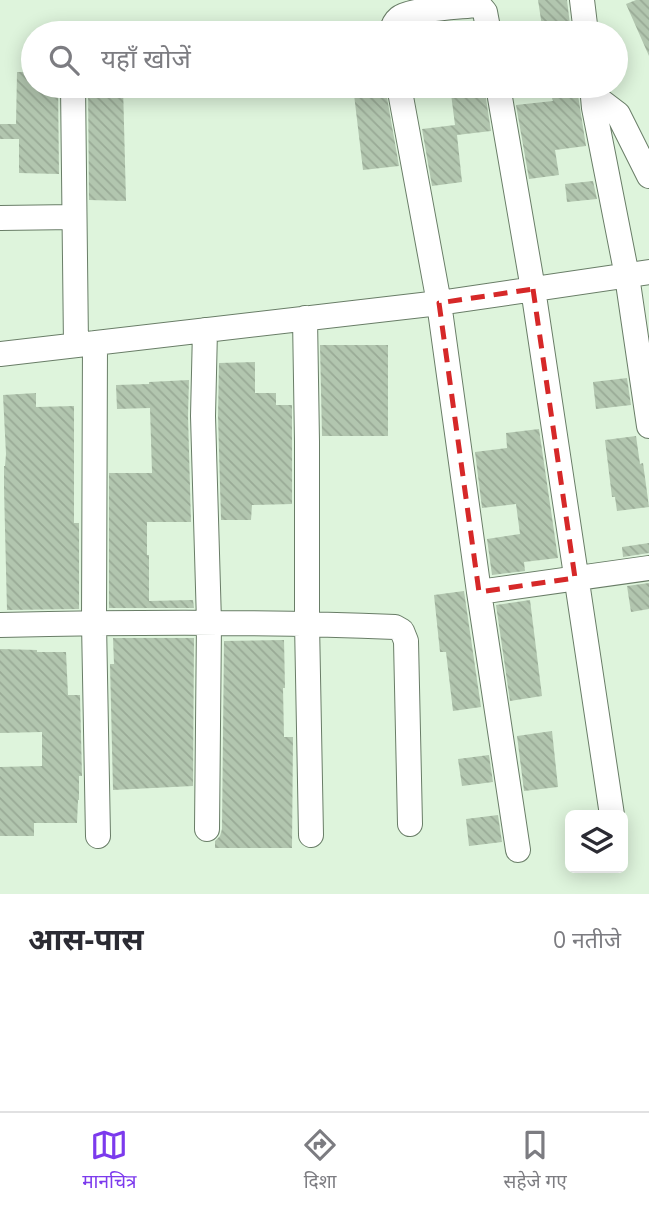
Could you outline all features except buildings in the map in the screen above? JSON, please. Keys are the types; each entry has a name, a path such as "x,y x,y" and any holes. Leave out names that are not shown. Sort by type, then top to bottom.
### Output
{"street":[{"path":"582,0 585,21"},
{"path":"396,21 411,13 476,5 485,12 487,21"},
{"path":"73,98 74,217 85,344 98,836"},
{"path":"401,98 439,303 517,850"},
{"path":"500,98 533,289 611,810"},
{"path":"594,98 638,274 649,426"},
{"path":"600,98 618,114 649,176"},
{"path":"0,218 74,217"},
{"path":"0,354 439,303 638,274"},
{"path":"305,318 311,835"},
{"path":"205,330 203,416 209,622 208,829"},
{"path":"479,592 649,568"},
{"path":"0,625 209,622 395,626 402,631 406,641 410,824"}],"highlighted area":[{"path":"533,289 575,578 479,592 439,303"}]}
